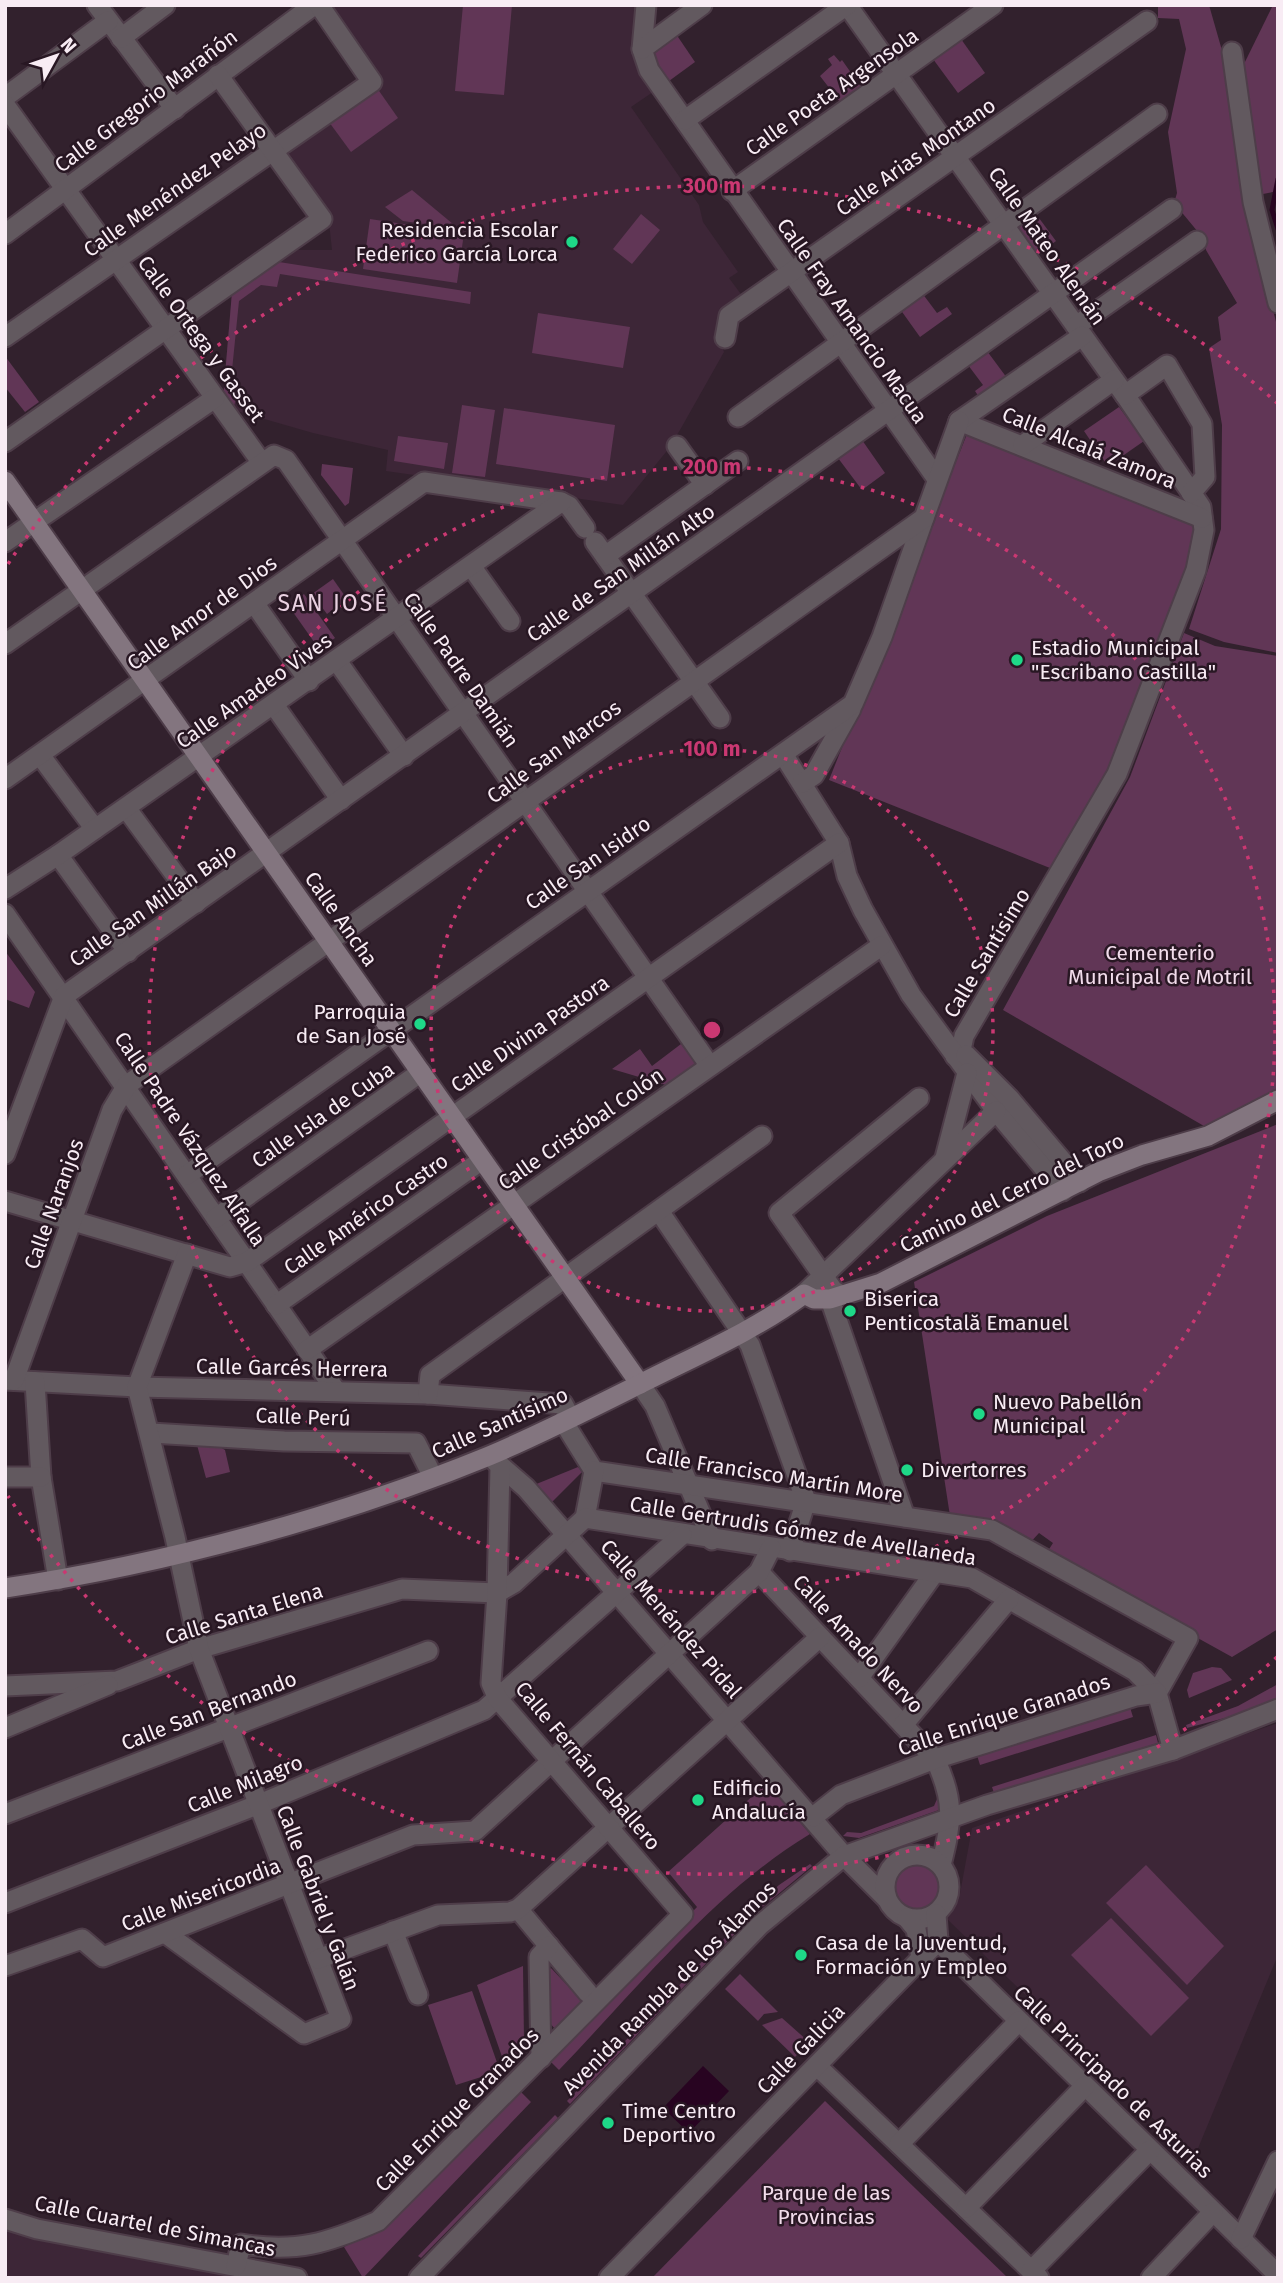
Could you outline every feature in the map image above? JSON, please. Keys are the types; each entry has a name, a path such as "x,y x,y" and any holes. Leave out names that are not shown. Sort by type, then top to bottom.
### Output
{"main road":[{"name":"Calle Ancha","path":"5,481 640,1384"},
{"name":"Camino del Cerro del Toro","path":"804,1294 814,1299 835,1297 881,1283 1072,1186 1142,1155 1208,1136 1278,1100"},
{"name":"Calle Santísimo","path":"5,1588 58,1580 179,1553 293,1522 433,1477 495,1461 566,1419 743,1334 804,1294"}],"street":[{"path":"121,38 165,5"},
{"name":"Calle Gregorio Marañón","path":"5,234 218,75 317,5"},
{"name":"Calle Menéndez Pelayo","path":"5,337 372,82 317,5"},
{"name":"Calle Fray Amancio Macua","path":"646,5 642,49 649,70 937,479"},
{"path":"642,49 702,5"},
{"path":"685,120 847,5"},
{"name":"Calle Mateo Alemán","path":"847,5 1120,388 1201,507 1202,518"},
{"name":"Calle Poeta Argensola","path":"732,191 993,5"},
{"path":"5,97 103,13 175,109"},
{"name":"Calle Arias Montano","path":"726,338 729,316 1147,21"},
{"path":"1232,52 1253,202 1278,303"},
{"path":"5,442 322,219 218,75"},
{"name":"Calle Ortega y Gasset","path":"5,105 262,463"},
{"path":"738,417 1157,114"},
{"name":"Calle de San Millán Alto","path":"267,852 1172,209"},
{"path":"803,783 814,775 853,704 882,638 959,421 1197,241"},
{"path":"1023,445 1120,388 1167,365 1202,424 1205,477 1191,493"},
{"path":"5,542 215,398"},
{"name":"Calle Alcalá Zamora","path":"959,421 1202,518"},
{"path":"677,446 705,485"},
{"name":"Calle Padre Damián","path":"262,463 274,455 286,460 710,1066"},
{"path":"595,542 705,485 738,461"},
{"path":"5,644 262,463"},
{"name":"Calle Amor de Dios","path":"5,779 424,482 561,502"},
{"path":"561,502 569,506 720,718"},
{"name":"Calle Amadeo Vives","path":"5,889 127,808 561,502"},
{"name":"Calle San Marcos","path":"127,1085 924,518"},
{"name":"Calle Santísimo","path":"958,1053 964,1037 1062,873 1117,774 1196,570 1204,530 1202,518"},
{"path":"471,566 510,621"},
{"path":"254,603 309,681"},
{"path":"337,661 404,755"},
{"name":"Calle San Isidro","path":"187,1175 853,704"},
{"path":"274,705 341,800"},
{"path":"783,754 839,842 848,876 881,946 996,1111 1072,1186"},
{"path":"40,755 95,829"},
{"path":"127,808 196,903"},
{"name":"Calle Divina Pastora","path":"247,1262 839,842"},
{"name":"Calle San Millán Bajo","path":"64,996 267,852"},
{"path":"58,855 128,952"},
{"name":"Calle Padre Vázquez Alfalla","path":"5,914 127,1085 335,1391"},
{"name":"Calle Cristóbal Colón","path":"307,1350 881,946"},
{"path":"5,1154 64,996"},
{"path":"958,1053 1009,1098 1072,1186"},
{"name":"Calle Isla de Cuba","path":"216,1218 421,1072"},
{"path":"945,1159 967,1073"},
{"name":"Calle Naranjos","path":"10,1380 112,1110 127,1085"},
{"path":"905,1517 833,1290 779,1213 919,1098"},
{"name":"Calle Santísimo","path":"804,1294 996,1111"},
{"path":"428,1394 430,1376 762,1136"},
{"name":"Calle Américo Castro","path":"276,1306 482,1160"},
{"path":"5,1201 230,1267 247,1262"},
{"path":"551,1760 759,1572 780,1550 806,1501 750,1345 659,1211"},
{"path":"137,1387 187,1254"},
{"name":"Calle Garcés Herrera","path":"10,1380 137,1387 428,1394 563,1404 566,1419"},
{"path":"35,1382 41,1477 58,1580"},
{"path":"640,1384 655,1405 712,1540"},
{"name":"Calle Gabriel y Galán","path":"137,1387 151,1433 199,1649 227,1728 341,2019 304,2034 165,1933"},
{"path":"498,1593 514,1583 585,1518 594,1471 566,1419"},
{"name":"Calle Perú","path":"151,1433 285,1441 416,1443 433,1477"},
{"name":"Calle Menéndez Pidal","path":"495,1461 526,1488 813,1817"},
{"name":"Calle Fernán Caballero","path":"495,1461 498,1593 491,1684 498,1699 683,1914"},
{"name":"Calle Francisco Martín More","path":"594,1471 992,1530 1188,1638 1157,1693"},
{"path":"5,1477 41,1477"},
{"name":"Calle Gertrudis Gómez de Avellaneda","path":"585,1518 712,1540 972,1578 1135,1671 1157,1693"},
{"name":"Calle Milagro","path":"5,1903 257,1805 471,1717 498,1699 682,1535"},
{"name":"Calle Amado Nervo","path":"759,1572 935,1759 948,1786 952,1817 941,1865"},
{"path":"859,1678 935,1572"},
{"name":"Calle Santa Elena","path":"5,1686 117,1681 199,1649 402,1589 498,1593"},
{"path":"903,1725 1009,1599"},
{"path":"318,1959 438,1915 510,1912 518,1909 820,1637"},
{"name":"Calle San Bernando","path":"5,1814 428,1651"},
{"path":"5,1728 117,1681"},
{"path":"1157,1693 1173,1750"},
{"name":"Calle Enrique Granados","path":"813,1817 841,1795 935,1759 1136,1696 1157,1693"},
{"name":"Avenida Rambla de los Álamos","path":"419,2278 760,1925 844,1856 952,1817 1173,1750 1278,1709"},
{"name":"Calle Misericordia","path":"5,1966 82,1939 103,1957 413,1835 475,1831 551,1760"},
{"path":"813,1817 844,1856 916,1929 921,1958"},
{"path":"886,1898 886,1876 900,1859 922,1855 941,1865 947,1875 948,1896 936,1913 927,1919 907,1918"},
{"path":"518,1909 588,1993"},
{"path":"936,1913 937,1941"},
{"name":"Calle Enrique Granados","path":"236,2266 241,2244 273,2249 330,2242 378,2221 683,1914"},
{"path":"393,1931 418,1995"},
{"name":"Calle Galicia","path":"609,2278 937,1941"},
{"name":"Calle Principado de Asturias","path":"937,1941 1278,2275"},
{"path":"541,2058 538,1957 549,1946"},
{"path":"899,2144 1019,2021"},
{"path":"817,2067 1035,2274 1150,2150"},
{"path":"966,2208 1085,2086"},
{"path":"1241,2239 1278,2161"},
{"path":"1151,2278 1213,2212"},
{"name":"Calle Cuartel de Simancas","path":"5,2219 37,2229 297,2278"}],"shaded area":[{"path":"331,5 638,5 634,56 638,72 653,92 631,107 699,205 703,222 738,272 729,278 743,297 725,311 716,332 724,352 680,430 666,452 623,505 386,471 388,450 313,433 233,410 223,399 232,292 297,250 332,250 328,213 286,154 384,83"},
{"path":"1278,1723 1278,1955 1194,2158 947,1919 959,1899 972,1828"},
{"path":"703,2066 729,2091 689,2133 663,2108"},
{"path":"5,2228 257,2278 5,2278"}],"green space":[{"path":"463,5 512,5 504,95 455,91"},
{"path":"1158,5 1209,5 1223,54 1245,197 1278,330 1278,653 1224,642 1189,629 1221,529 1222,425 1209,348 1221,340 1218,317 1237,303 1206,250 1203,238 1174,203 1177,193 1168,132 1186,49 1179,19 1158,18"},
{"path":"1273,5 1278,5 1278,191 1263,194 1242,68"},
{"path":"676,34 695,62 669,81 654,61 652,51"},
{"path":"961,39 985,73 958,93 933,59"},
{"path":"834,55 840,62 842,60 861,87 840,102 820,76 832,65 828,59"},
{"path":"377,88 398,118 351,152 329,122"},
{"path":"412,190 459,229 403,221 385,207"},
{"path":"641,214 660,230 632,264 613,249"},
{"path":"1036,214 1056,241 1036,256 1016,229"},
{"path":"370,219 464,233 457,283 363,269"},
{"path":"279,262 471,292 470,304 280,274 277,287 261,285 239,301 230,390 236,398 233,410 223,399 232,292"},
{"path":"922,293 937,313 947,307 952,314 920,337 900,309"},
{"path":"538,313 630,327 623,368 532,353"},
{"path":"987,351 1007,378 979,397 975,391 983,385 968,365"},
{"path":"5,356 39,402 25,412 5,387"},
{"path":"462,405 495,410 485,477 452,473"},
{"path":"1119,407 1144,441 1111,464 1105,462 1084,431"},
{"path":"504,408 615,425 607,481 496,464"},
{"name":"Estadio Municipal \"Escribano Castilla\"","path":"969,429 1200,521 1169,628 1111,770 1055,870 829,780"},
{"path":"398,436 448,443 444,469 394,461"},
{"path":"862,440 885,473 862,490 838,458"},
{"path":"322,464 353,468 349,503 345,506 321,475"},
{"path":"333,579 347,599 327,614 312,594"},
{"path":"304,594 335,638 319,649 288,605"},
{"name":"Cementerio Municipal de Motril","path":"1184,633 1215,646 1278,656 1278,1088 1235,1115 1204,1126 1003,1010 1130,777"},
{"path":"5,951 35,992 29,1008 5,999"},
{"path":"681,1044 696,1063 666,1085 612,1069 640,1049 652,1066"},
{"path":"1278,1124 1278,1629 1232,1657 1046,1554 1053,1543 1039,1533 1028,1545 950,1516 914,1282 1047,1216"},
{"path":"197,1445 218,1446 225,1450 230,1472 206,1478"},
{"path":"578,1467 582,1472 551,1503 534,1485"},
{"path":"1212,1667 1221,1668 1232,1680 1189,1698 1187,1690 1193,1673"},
{"path":"1278,1684 1278,1698 1244,1713 1187,1728 1186,1725 1238,1706"},
{"path":"1129,1704 1133,1717 980,1765 976,1752"},
{"path":"1156,1735 1158,1743 994,1793 992,1787"},
{"path":"767,1783 810,1834 775,1857 709,1913 559,2070 549,2060 697,1907 668,1872"},
{"path":"941,1797 942,1806 939,1810 859,1838 843,1836 847,1832 861,1833 934,1806"},
{"path":"810,1864 812,1866 754,1914 570,2104 567,2101 751,1911 779,1885"},
{"path":"917,1865 933,1872 940,1888 933,1904 917,1911 901,1904 894,1888 901,1872"},
{"path":"1146,1865 1224,1946 1187,1985 1106,1903"},
{"path":"1111,1918 1189,1998 1151,2036 1071,1955"},
{"path":"523,1966 523,2052 507,2071 477,1985"},
{"path":"551,1968 583,2002 556,2030 548,2021 546,1973"},
{"path":"740,1974 778,2012 764,2014 758,2021 725,1989"},
{"path":"472,1991 500,2071 456,2085 428,2005"},
{"path":"782,2018 809,2042 795,2057 762,2025"},
{"path":"520,2091 531,2102 363,2278 344,2247 383,2224"},
{"name":"Parque de las Provincias","path":"825,2101 1008,2278 652,2278"},
{"path":"555,2115 558,2118 421,2258 418,2256"}],"waterway":[{"path":"1278,179 1272,210 1278,229"}],"place":[{"name":"Residencia Escolar Federico García Lorca","path":"572,242"},
{"name":"Estadio Municipal \"Escribano Castilla\"","path":"1017,660"},
{"name":"Parroquia de San José","path":"420,1024"},
{"name":"Biserica Penticostală Emanuel","path":"850,1311"},
{"name":"Nuevo Pabellón Municipal","path":"979,1414"},
{"name":"Divertorres","path":"907,1470"},
{"name":"Edificio Andalucía","path":"698,1800"},
{"name":"Casa de la Juventud, Formación y Empleo","path":"801,1955"},
{"name":"Time Centro Deportivo","path":"608,2123"}],"district":[{"name":"SAN JOSÉ","path":"333,603"}]}
